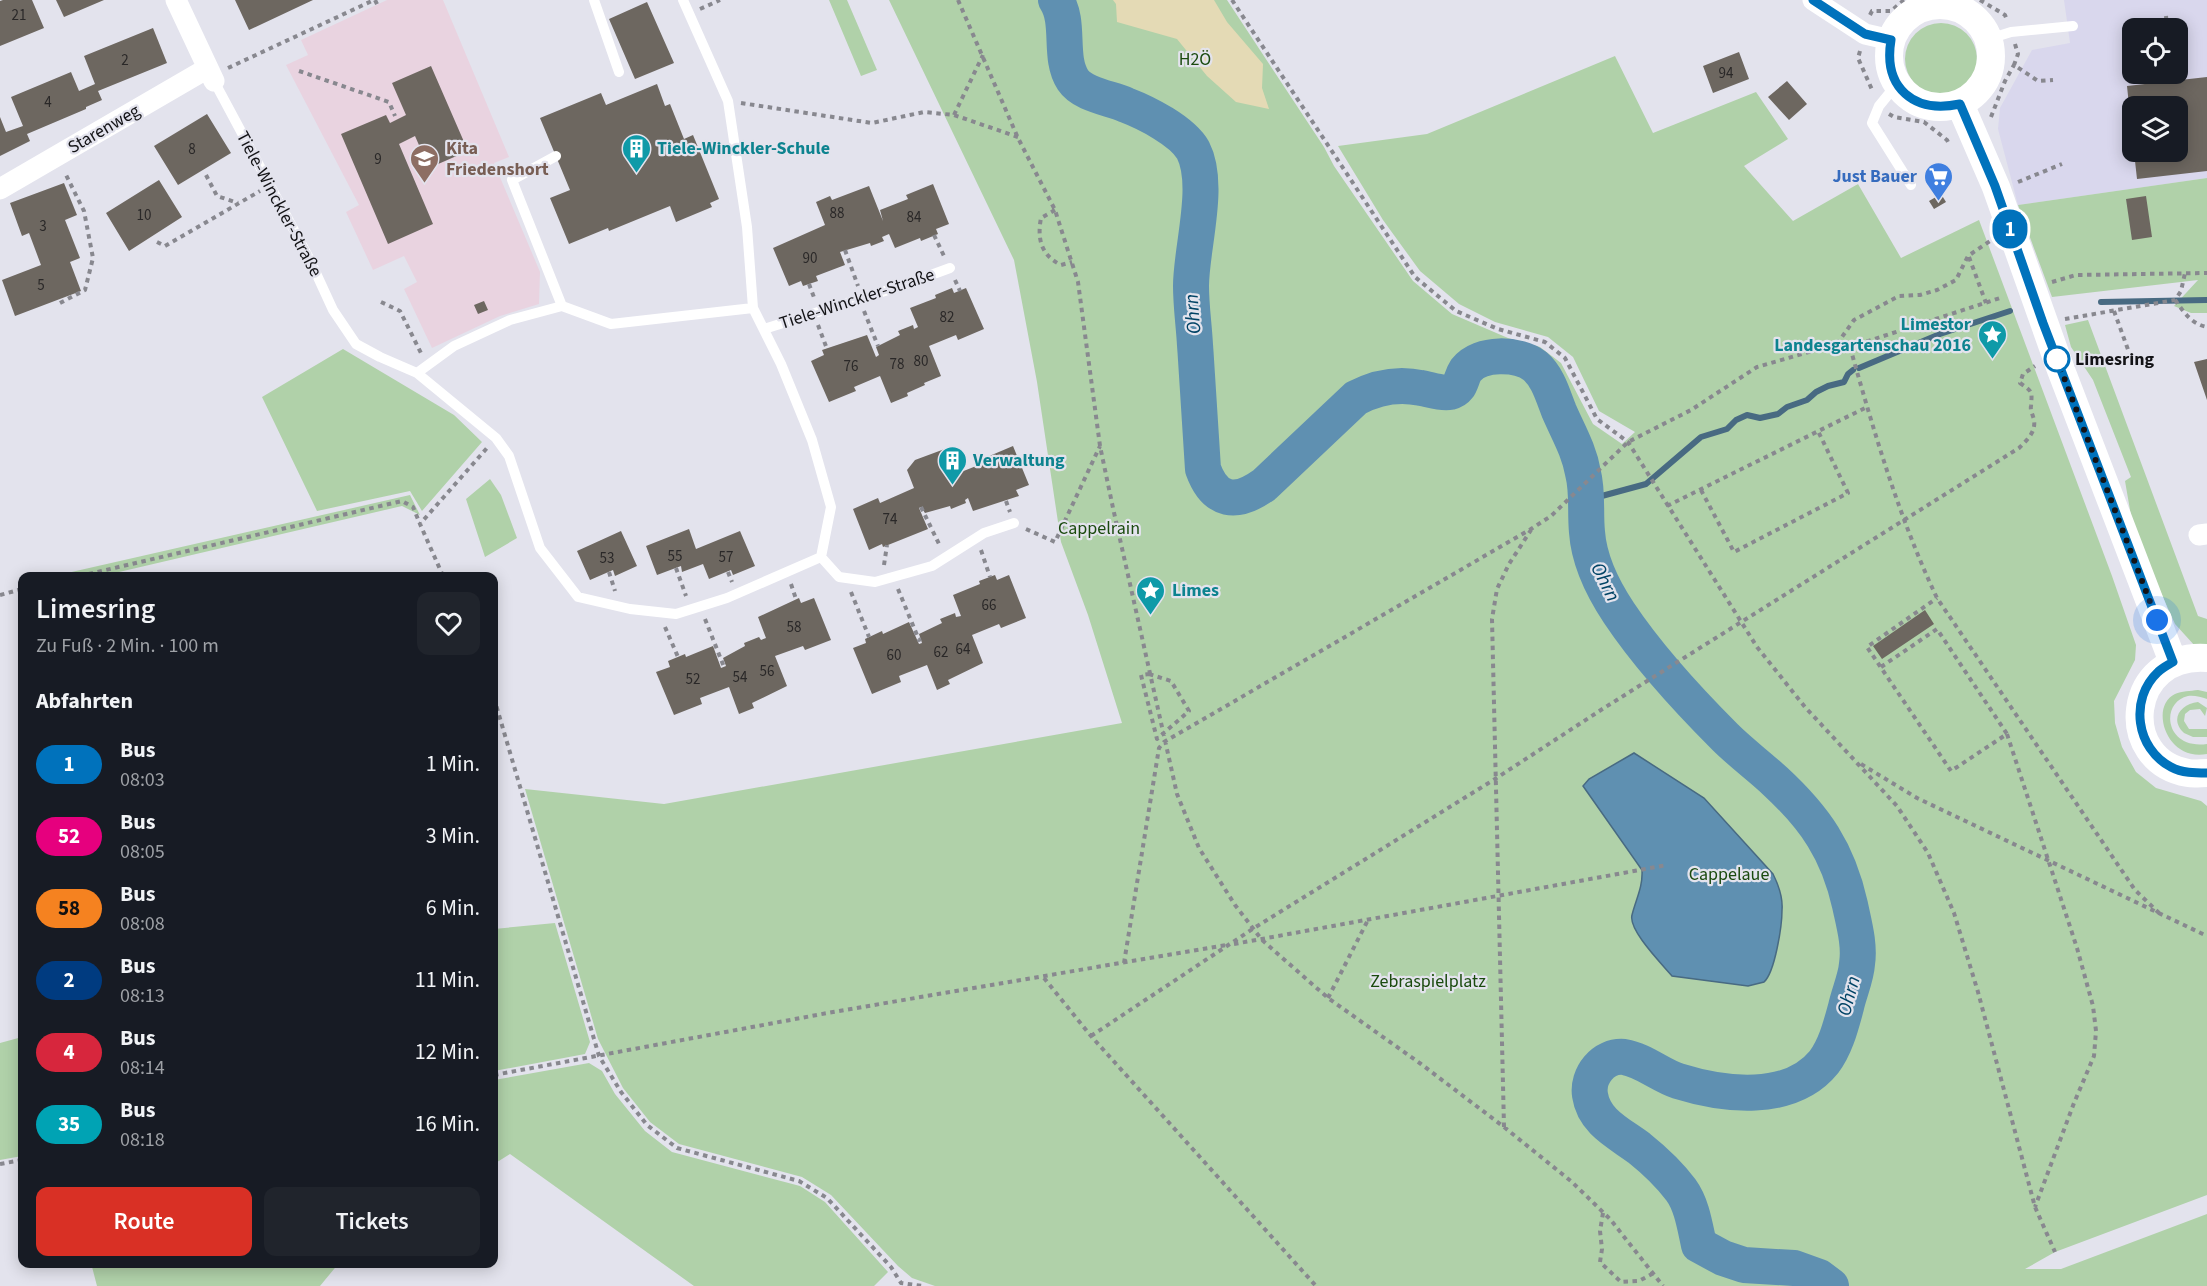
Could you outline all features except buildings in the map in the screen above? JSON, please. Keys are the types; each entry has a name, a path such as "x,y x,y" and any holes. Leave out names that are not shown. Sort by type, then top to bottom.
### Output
{"main road":[{"path":"1921,2 1959,8 1972,15 1982,26 1989,39 1991,62 1984,84 1973,96 1960,104 1942,108 1925,105 1909,97 1897,84 1891,70 1889,56 1878,37 1897,28 1917,10 1921,2"},
{"path":"1960,104 1995,186 2043,323 2173,662"},
{"path":"2207,658 2192,657 2173,662 2158,672 2146,687 2140,704 2139,723 2145,741 2156,756 2171,767 2189,773 2207,773"}],"street":[{"name":"Tiele-Winckler-Straße","path":"176,0 211,75"},
{"path":"1813,0 1878,37"},
{"name":"Starenweg","path":"0,189 211,75"}],"lane":[{"path":"594,0 619,72"},
{"name":"Tiele-Winckler-Straße","path":"211,75 310,260 333,310 356,344 417,373 495,438 509,456 540,548 578,597 630,609 676,615 728,598 821,557 831,507 812,440 781,364 753,308 747,227 728,101 683,0"},
{"path":"1989,39 2022,31 2073,26"},
{"path":"1897,84 1879,106 1872,123 1911,185"},
{"path":"417,373 454,346 510,320 562,306 512,180 556,156"},
{"name":"Tiele-Winckler-Straße","path":"764,329 950,268"},
{"name":"Tiele-Winckler-Straße","path":"562,306 611,324 753,308"},
{"path":"821,557 839,577 875,582 932,566 984,533 1014,524"}],"path":[{"path":"211,75 375,0 379,8"},
{"path":"958,0 1018,138 1055,210 1078,282 1100,446 1162,734 1177,794 1198,848 1235,905 1262,940 1328,998 1504,1126 1572,1182 1603,1212 1663,1286"},
{"path":"1232,0 1415,277 1456,311 1498,328 1545,342 1565,358 1597,419 1628,442 1741,623 1805,707 1897,806 1928,853 1954,913 1978,992 2035,1207 2055,1252"},
{"path":"1921,2 1891,11 1872,11 1878,37 1858,58 1879,106 1894,117 1923,122 1947,140 1952,150"},
{"path":"954,115 983,55"},
{"path":"1989,125 2001,91 2014,65"},
{"path":"299,71 389,102 395,116"},
{"path":"728,101 872,123 924,112 954,115 1018,138"},
{"path":"56,157 84,211 93,258 85,290 60,303"},
{"path":"2009,186 2062,164"},
{"path":"206,175 217,196 239,203"},
{"path":"157,242 165,246 271,185"},
{"path":"1055,210 1041,218 1038,233 1051,260 1061,265 1072,262"},
{"path":"1987,230 1996,250"},
{"path":"934,236 950,268"},
{"path":"1837,344 1854,320 1899,296 1920,295 1937,290 1956,280 1968,256 1992,240"},
{"path":"844,250 878,346"},
{"path":"1968,256 1986,303"},
{"path":"2043,323 2175,300 2181,291 2185,273"},
{"path":"2051,282 2076,275 2207,273"},
{"path":"1124,963 1159,748 1164,742 1531,529 1551,516 1628,442 1690,410 1757,367 1837,344 1850,347 2000,298"},
{"path":"2175,300 2187,317 2200,326 2207,327"},
{"path":"381,302 400,311 427,366"},
{"path":"2114,311 2130,355"},
{"path":"813,314 827,349"},
{"path":"1850,347 1867,407 1916,554 1937,598 2135,890 2159,913"},
{"path":"1091,1036 1254,928 1495,779 1604,708 2019,448 2031,437 2034,423 2030,407 2033,397 2030,389 2020,382 2023,374 2041,362"},
{"path":"1667,507 1867,407"},
{"path":"1701,490 1734,552 1848,493 1818,431"},
{"path":"420,524 495,438"},
{"path":"1014,524 1055,542 1100,446"},
{"path":"97,572 402,501 413,507 441,572"},
{"path":"921,507 945,557"},
{"path":"1504,1126 1492,619 1497,589 1509,564 1531,529"},
{"path":"976,538 990,577"},
{"path":"676,568 724,667"},
{"path":"893,577 919,640 921,639"},
{"path":"845,578 869,637"},
{"path":"0,595 18,590"},
{"path":"1937,598 1867,647 1951,771 2007,734"},
{"path":"660,613 678,657"},
{"path":"1881,667 1937,629 2007,734 2077,948 2093,1006 2096,1031 2094,1056 2035,1207"},
{"path":"1149,674 1171,681 1189,711 1162,734 1156,739 1141,675 1149,674"},
{"path":"498,712 599,1056 621,1092 647,1125 677,1148 799,1181 827,1198 891,1267 899,1285 923,1286"},
{"path":"1857,761 1917,798 2207,936"},
{"path":"498,1074 833,1012 1262,940 1667,865"},
{"path":"1328,998 1368,919"},
{"path":"1044,978 1091,1036 1316,1286"},
{"path":"0,1164 18,1161"},
{"path":"1603,1212 1600,1231 1602,1249 1600,1262 1621,1282 1639,1281 1654,1273"}],"shaded area":[{"name":"Kita Friedenshort","path":"387,0 443,0 509,157 494,163 540,272 539,304 500,316 432,348 404,289 417,282 404,256 373,270 346,212 359,205 286,65 308,55 301,40"},
{"path":"2064,0 2207,0 2207,178 2018,205 1998,129 2000,108 2032,50 2070,43"}],"green space":[{"path":"829,0 847,0 877,70 861,76"},
{"name":"Cappelaue","path":"889,0 1227,0 1324,147 1334,166 1413,281 1452,314 1508,338 1540,347 1561,363 1593,424 1622,444 1635,432 1599,411 1573,357 1548,337 1495,322 1459,304 1420,271 1383,220 1338,146 1427,134 1615,56 1653,133 1756,92 1788,139 1744,166 1793,221 1858,184 1901,258 1979,220 2136,645 2135,660 2114,701 2115,723 2122,747 2136,772 2156,788 2201,801 2207,806 2207,1195 2055,1252 2025,1269 2061,1269 2207,1214 2207,1286 935,1286 912,1278 831,1195 802,1177 679,1144 650,1122 623,1088 598,1039 525,789 664,804 1122,723 1088,615 1061,542 1037,382 1014,260"},
{"path":"1948,23 1967,33 1975,45 1977,59 1975,73 1967,85 1955,93 1934,95 1915,85 1907,73 1905,52 1915,33 1927,25"},
{"path":"2207,178 2207,313 2191,313 2174,306 2198,280 2052,297 2018,205"},
{"path":"2088,320 2198,616 2207,619 2207,649 2195,646 2175,624 2134,533 2125,481 2131,477 2093,380 2071,347 2065,325"},
{"path":"343,349 454,415 482,442 422,511 410,491 317,511 262,397"},
{"path":"490,479 501,495 517,538 485,557 466,499"},
{"path":"410,495 420,515 402,506 119,572 72,572"},
{"path":"2198,690 2207,692 2207,699 2188,696 2179,700 2170,715 2171,724 2175,733 2182,740 2193,744 2207,744 2207,754 2193,754 2181,750 2166,732 2163,720 2163,710 2167,700 2178,693"},
{"path":"2198,702 2207,708 2205,716 2200,709 2190,710 2185,714 2184,721 2189,729 2207,729 2207,737 2193,737 2184,733 2177,723 2182,709"},
{"path":"555,923 590,1042 585,1054 498,1070 498,929"},
{"path":"18,1038 18,1157 0,1160 0,1043"},
{"path":"589,1063 602,1071 615,1094 645,1131 672,1152 800,1186 825,1202 888,1272 874,1286 694,1286 510,1154 498,1162 498,1079"},
{"path":"92,1268 335,1268 320,1286 97,1286"}],"sand":[{"path":"1113,0 1214,0 1227,22 1263,64 1262,88 1269,109 1236,102 1207,76 1177,39 1117,22 1116,4"}],"water":[{"path":"1634,753 1704,798 1773,874 1781,896 1782,917 1775,959 1764,982 1748,986 1672,976 1640,938 1632,921 1632,915 1642,870 1583,786 1589,779"}],"waterway":[{"name":"Ohrn","path":"1056,0 1063,19 1066,61 1077,85 1090,93 1134,108 1173,130 1188,143 1198,164 1200,198 1191,301 1203,469 1214,488 1220,494 1236,497 1244,496 1264,485 1356,398 1364,394 1396,386 1439,392 1454,391 1472,364 1490,357 1509,357 1535,366 1547,381 1579,457 1585,487 1588,543 1602,584 1613,604 1643,646 1683,693 1731,743 1769,775 1802,808 1823,837 1832,852 1845,886 1858,949 1855,975 1840,1028 1824,1062 1810,1075 1793,1085 1775,1090 1735,1092 1715,1090 1678,1081 1638,1061 1616,1057 1609,1059 1598,1068 1591,1081 1590,1095 1592,1104 1602,1120 1650,1157 1681,1190 1690,1209 1699,1245 1723,1258 1744,1265 1794,1268 1819,1277 1831,1286"},
{"path":"2101,302 2207,300"},
{"path":"1859,368 1940,334 2010,311"},
{"path":"1587,500 1646,484 1701,437 1727,429 1736,420 1747,415 1760,418 1778,414 1787,407 1807,400 1828,386 1844,382 1853,370"}],"bus line":[{"name":"1","path":"1813,0 1865,34 1891,40 1889,56 1891,70 1897,84 1909,97 1925,105 1942,108 1960,104 1995,186 2043,323 2173,662 2158,672 2146,687 2140,704 2139,723 2145,741 2156,756 2171,767 2189,773 2207,773"}],"place":[{"name":"Tiele-Winckler-Schule","path":"636,174"},
{"name":"Kita Friedenshort","path":"425,184"},
{"name":"Just Bauer","path":"1938,202"},
{"name":"Limesring","path":"2057,359"},
{"name":"Limestor Landesgartenschau 2016","path":"1992,360"},
{"name":"Verwaltung","path":"952,486"},
{"name":"Limes","path":"1151,616"}],"route":[{"path":"2057,359 2055,354 2157,620"}],"park label":[{"name":"H2Ö","path":"1195,59"},
{"name":"Cappelrain","path":"1099,528"},
{"name":"Zebraspielplatz","path":"1428,981"}]}
